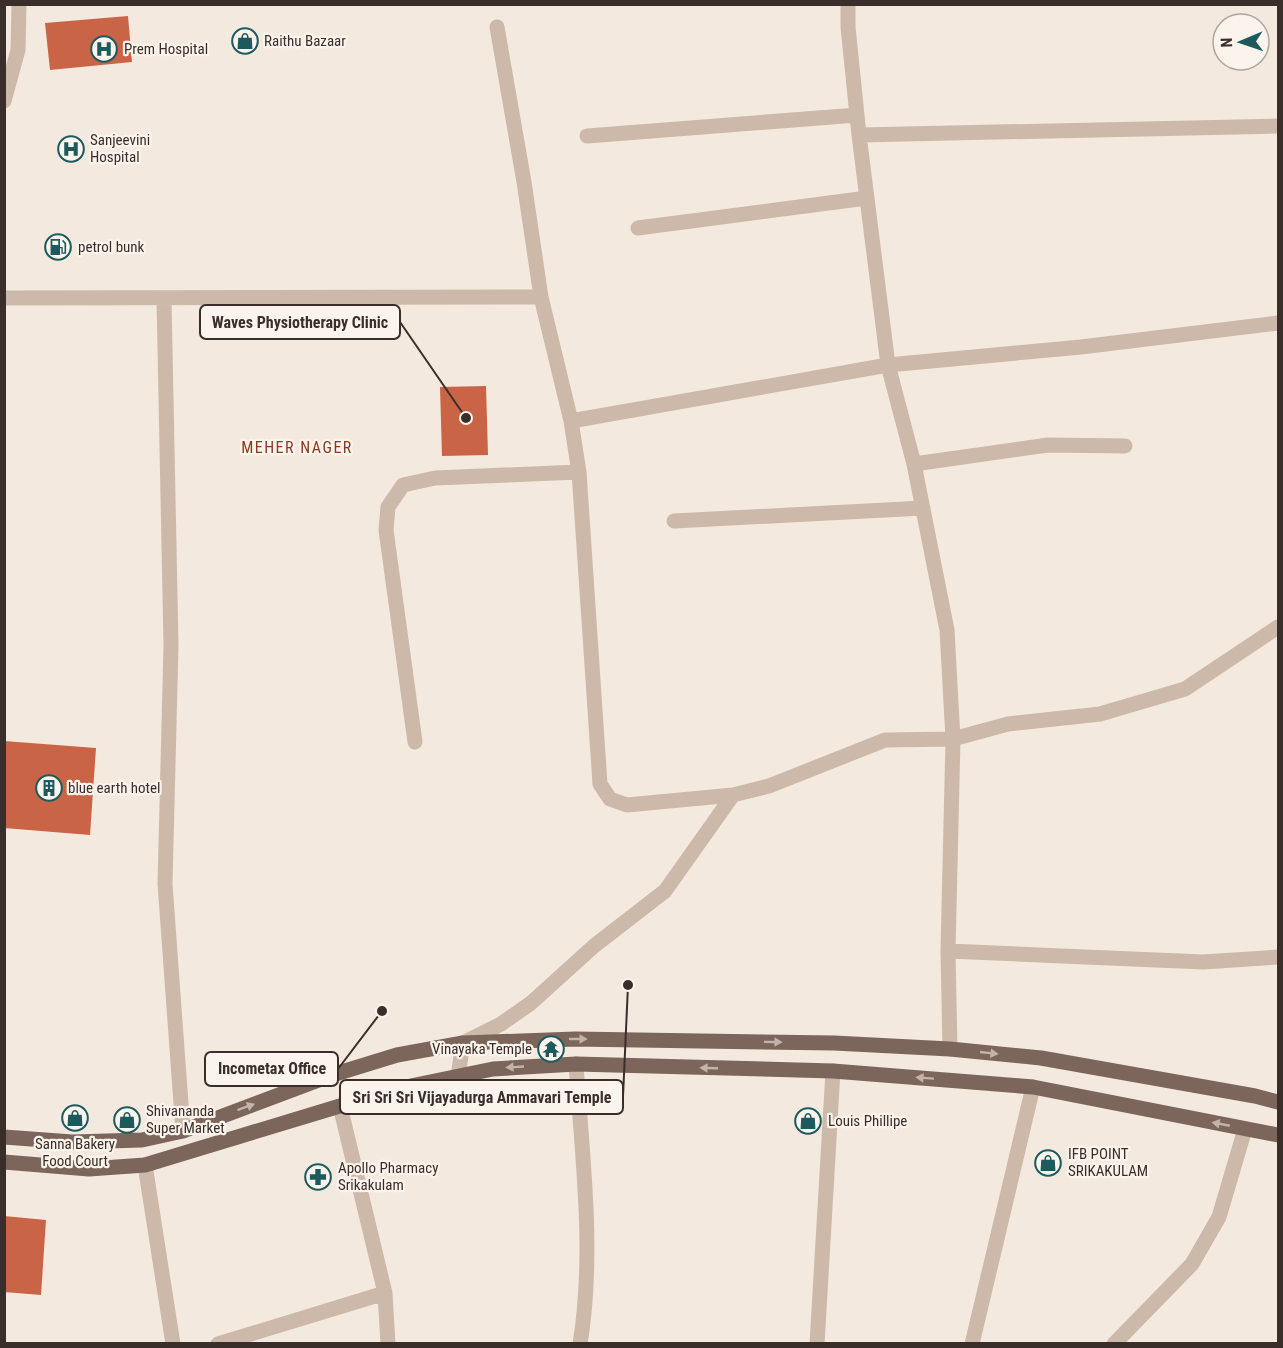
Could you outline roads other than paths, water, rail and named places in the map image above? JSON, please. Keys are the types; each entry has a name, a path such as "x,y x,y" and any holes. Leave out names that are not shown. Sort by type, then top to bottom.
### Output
{"main road":[{"path":"4,1137 72,1142 142,1140 183,1131 332,1075 397,1055 463,1043 575,1039 834,1043 950,1049 1041,1058 1278,1102"},
{"path":"4,1162 89,1169 145,1165 396,1089 493,1069 576,1064 833,1071 1034,1087 1278,1135"}],"street":[{"path":"4,101 18,50 19,4"},
{"path":"848,4 848,27 859,135 888,364 914,464 947,630 952,740 948,951 950,1049"},
{"path":"497,27 541,297 571,421 579,472 600,784 610,799 627,805 734,795 769,786 885,740 952,740 1008,724 1100,714 1185,689 1278,627"},
{"path":"587,136 857,114"},
{"path":"859,135 1278,126"},
{"path":"638,228 867,198"},
{"path":"4,298 541,297"},
{"path":"164,299 171,645 165,884 183,1131"},
{"path":"571,421 888,364 1081,347 1278,323"},
{"path":"914,464 1048,444 1125,446"},
{"path":"416,742 386,530 388,507 404,485 435,478 579,472"},
{"path":"674,521 923,508"},
{"path":"458,1076 463,1043 501,1024 531,1003 594,946 665,891 734,795"},
{"path":"948,951 1203,962 1278,957"},
{"path":"576,1064 586,1222 585,1316 580,1344"},
{"path":"817,1344 833,1071"},
{"path":"972,1344 1034,1087"},
{"path":"340,1106 385,1293 388,1344"},
{"path":"1115,1343 1192,1264 1219,1217 1245,1129"},
{"path":"145,1165 173,1344"},
{"path":"218,1344 385,1293"}],"place":[{"name":"Raithu Bazaar","path":"245,41"},
{"name":"Prem Hospital","path":"104,49"},
{"name":"Sanjeevini Hospital","path":"71,149"},
{"name":"petrol bunk","path":"58,247"},
{"name":"Waves Physiotherapy Clinic","path":"466,418"},
{"name":"blue earth hotel","path":"49,788"},
{"name":"Sri Sri Sri Vijayadurga Ammavari Temple","path":"628,985"},
{"name":"Incometax Office","path":"382,1011"},
{"name":"Vinayaka Temple","path":"551,1049"},
{"name":"Sanna Bakery Food Court","path":"75,1118"},
{"name":"Shivananda Super Market","path":"127,1120"},
{"name":"Louis Phillipe","path":"808,1121"},
{"name":"IFB POINT SRIKAKULAM","path":"1048,1163"},
{"name":"Apollo Pharmacy Srikakulam","path":"318,1177"}],"district":[{"name":"MEHER NAGER","path":"297,447"}]}
